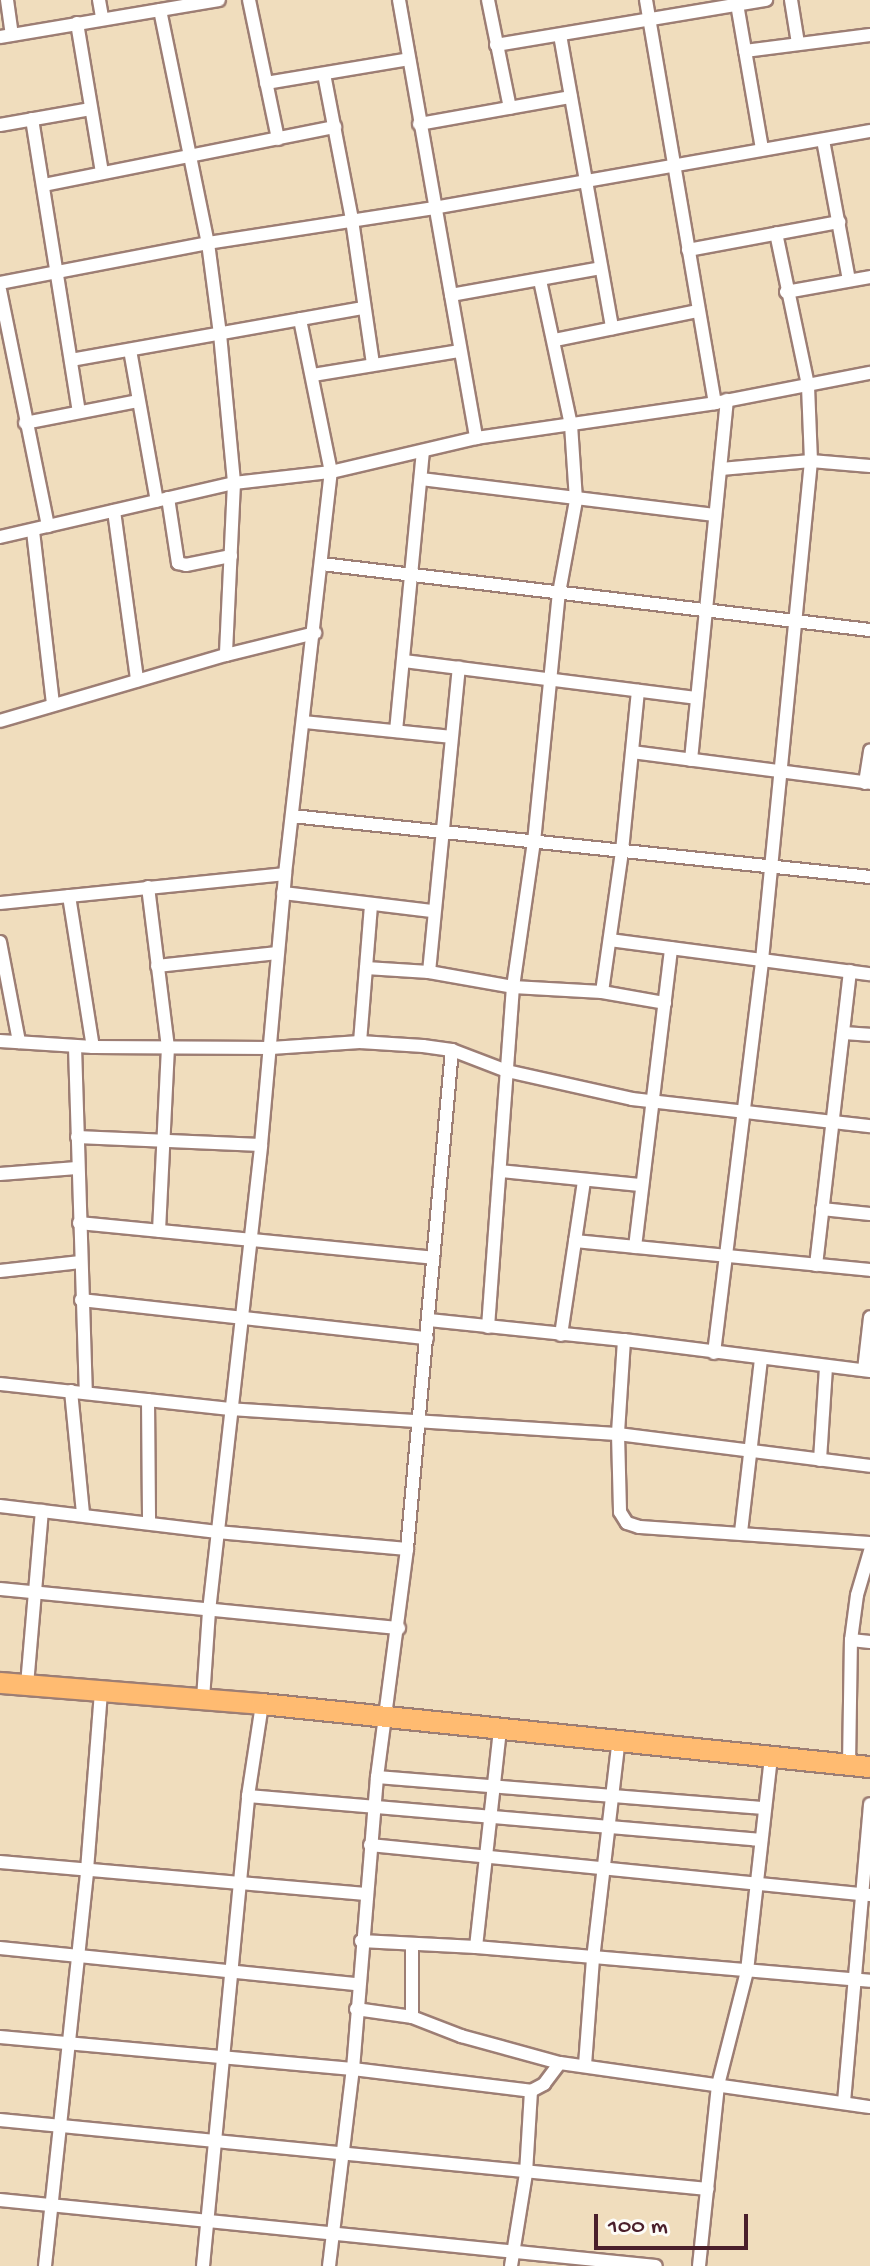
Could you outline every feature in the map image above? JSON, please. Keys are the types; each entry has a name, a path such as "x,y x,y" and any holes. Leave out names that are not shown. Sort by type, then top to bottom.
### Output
{"highway":[{"path":"0,1683 387,1716 860,1766"}],"street":[{"path":"7,0 6,36 102,17 219,0"},
{"path":"99,0 102,17"},
{"path":"249,0 278,139"},
{"path":"399,0 433,208 476,438"},
{"path":"488,0 510,108"},
{"path":"646,0 698,311 721,402 721,469 691,760"},
{"path":"496,45 649,17 766,0"},
{"path":"791,0 798,43"},
{"path":"737,4 762,148"},
{"path":"160,10 208,243 220,334 234,483 226,655"},
{"path":"77,23 102,172"},
{"path":"560,35 612,328"},
{"path":"745,51 870,35"},
{"path":"266,83 409,59"},
{"path":"324,74 352,220 373,364"},
{"path":"419,124 571,97"},
{"path":"0,125 91,109"},
{"path":"32,119 79,411"},
{"path":"44,185 335,127"},
{"path":"0,283 208,243 433,208 870,131"},
{"path":"823,140 849,280"},
{"path":"688,250 839,222"},
{"path":"714,1353 783,772 811,461 808,385 776,233"},
{"path":"451,295 601,268"},
{"path":"786,292 870,277"},
{"path":"488,1327 513,987 534,842 559,593 576,500 571,425 540,280"},
{"path":"0,290 48,526"},
{"path":"71,360 363,308"},
{"path":"555,340 698,311"},
{"path":"203,1699 229,1409 261,1145 283,893 331,472 300,319"},
{"path":"130,350 138,401 178,563 186,565 231,556"},
{"path":"313,375 460,351"},
{"path":"0,537 234,483 331,472 476,438 721,402 870,373"},
{"path":"25,423 138,401"},
{"path":"396,731 423,451"},
{"path":"721,469 811,461 870,466"},
{"path":"421,479 715,515"},
{"path":"114,511 137,680"},
{"path":"33,531 53,705"},
{"path":"322,564 870,630"},
{"path":"0,721 226,655 315,633"},
{"path":"404,661 696,698"},
{"path":"429,972 432,911 445,831 459,667"},
{"path":"602,992 622,851 638,691"},
{"path":"304,722 451,737"},
{"path":"632,752 867,783 870,750"},
{"path":"292,816 870,877"},
{"path":"0,903 285,874"},
{"path":"148,887 168,1047 159,1231"},
{"path":"283,893 432,911"},
{"path":"69,896 93,1047"},
{"path":"360,1042 371,904"},
{"path":"610,940 870,974"},
{"path":"0,942 19,1042"},
{"path":"635,1247 671,948"},
{"path":"157,966 277,953"},
{"path":"366,968 429,972 513,987 602,992 665,1003"},
{"path":"816,1265 850,971"},
{"path":"843,1033 870,1035"},
{"path":"0,1041 75,1047 271,1048 360,1042 452,1050 507,1071 654,1101 870,1126"},
{"path":"75,1047 86,1393"},
{"path":"329,2266 353,2069 357,1984 377,1777 407,1549 452,1050"},
{"path":"77,1137 261,1145"},
{"path":"0,1174 77,1168"},
{"path":"500,1171 641,1185"},
{"path":"561,1335 584,1181"},
{"path":"822,1209 870,1214"},
{"path":"79,1223 433,1258"},
{"path":"575,1241 870,1270"},
{"path":"0,1271 80,1262"},
{"path":"81,1300 239,1320 427,1338"},
{"path":"429,1320 624,1340 867,1371 870,1317"},
{"path":"624,1340 618,1434 620,1512 627,1523 639,1527 870,1543"},
{"path":"741,1532 761,1358"},
{"path":"820,1460 826,1366"},
{"path":"0,1384 229,1409 618,1434 870,1466"},
{"path":"71,1391 83,1514"},
{"path":"148,1400 149,1523"},
{"path":"0,1490 0,1506 217,1532 407,1549"},
{"path":"27,1685 42,1511"},
{"path":"860,1766 851,1640 857,1595 870,1551"},
{"path":"0,1589 399,1628"},
{"path":"851,1640 870,1642"},
{"path":"45,2266 87,1870 101,1691"},
{"path":"203,2266 248,1796 262,1704"},
{"path":"476,1947 500,1728"},
{"path":"585,2065 593,1959 619,1739"},
{"path":"699,2266 718,2085 747,1971 771,1758"},
{"path":"377,1777 764,1808"},
{"path":"248,1796 761,1840"},
{"path":"844,2102 853,1979 865,1895 870,1804"},
{"path":"370,1845 865,1895"},
{"path":"0,1862 366,1894"},
{"path":"361,1941 476,1947 870,1981"},
{"path":"412,1944 412,2017"},
{"path":"0,1948 357,1984"},
{"path":"356,2009 412,2017 461,2036 560,2063 870,2107"},
{"path":"0,2037 353,2069 531,2091 544,2084 560,2063"},
{"path":"511,2266 526,2173 531,2091"},
{"path":"0,2120 343,2156 708,2189"},
{"path":"0,2200 656,2266"}]}
